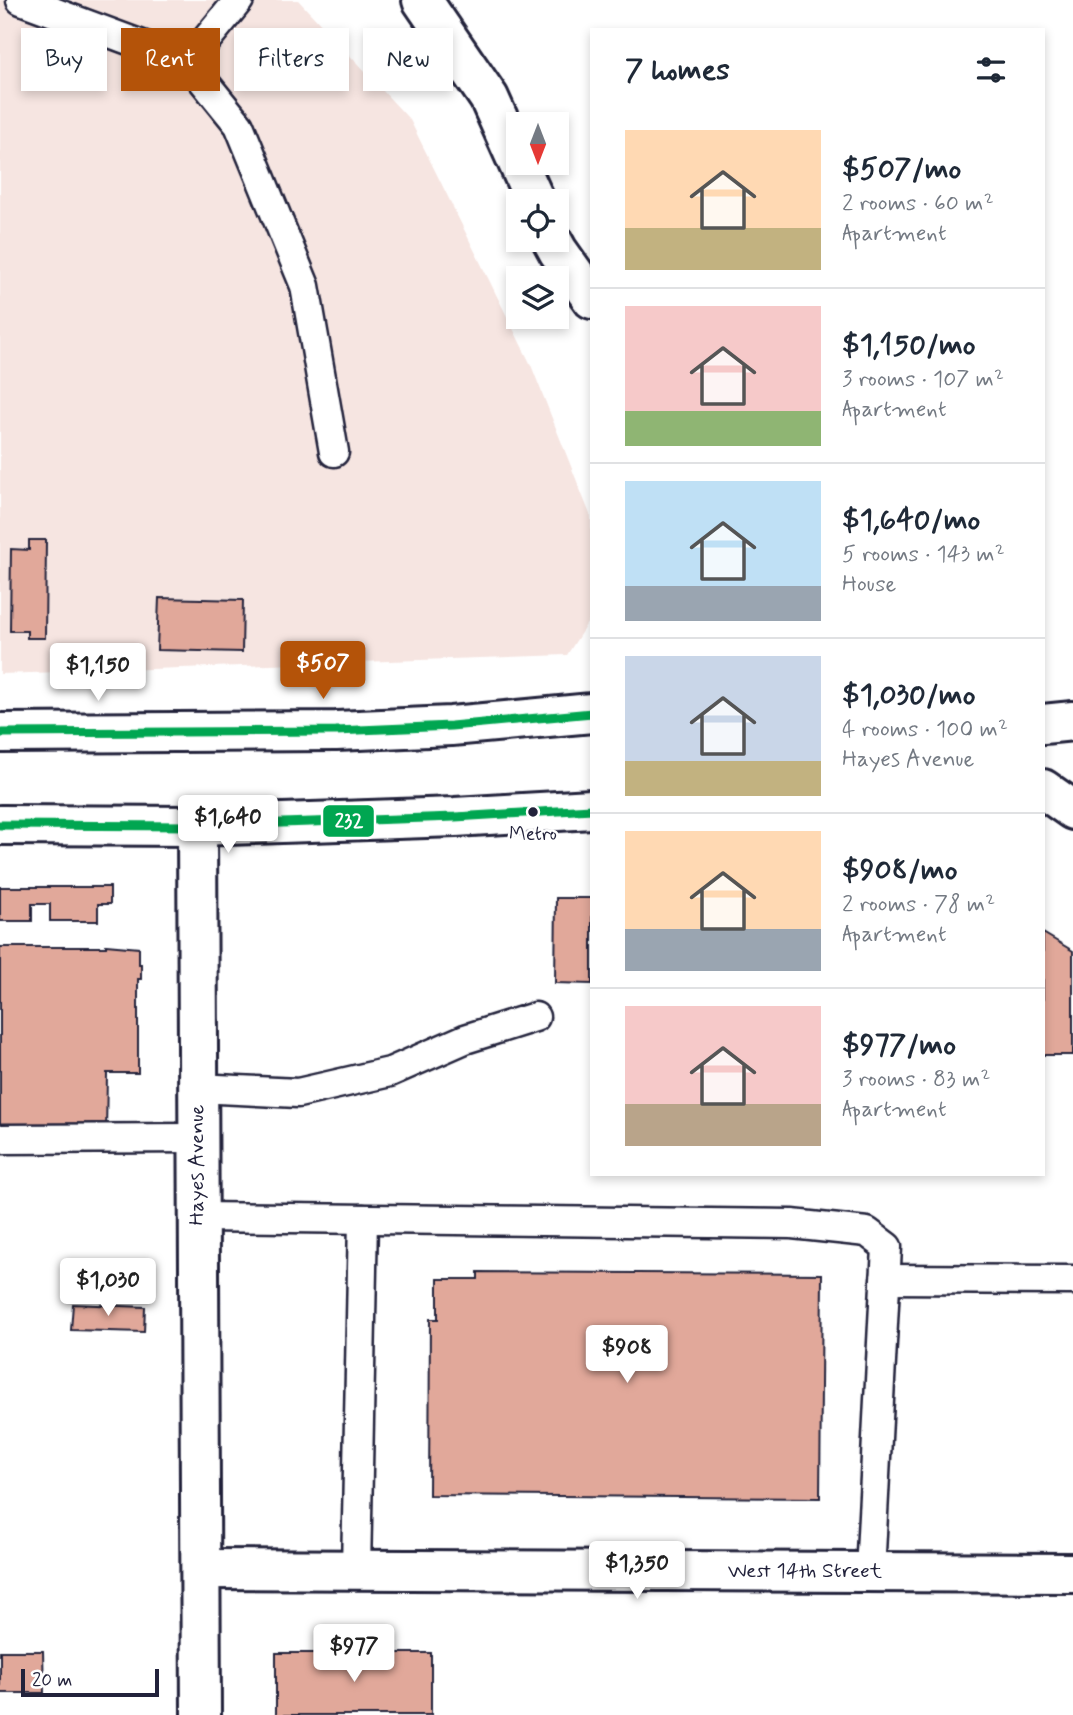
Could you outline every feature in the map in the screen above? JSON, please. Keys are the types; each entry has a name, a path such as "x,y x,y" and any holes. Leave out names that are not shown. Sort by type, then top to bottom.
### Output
{"street":[{"path":"422,0 489,98 530,189"},
{"path":"559,252 590,296"},
{"path":"547,717 590,685"},
{"path":"0,733 349,730 451,726 590,713"},
{"path":"1045,724 1073,721"},
{"path":"1045,790 1073,810"},
{"path":"0,825 197,826 590,809"},
{"name":"Hayes Avenue","path":"197,826 201,1715"},
{"name":"West 14th Street","path":"201,1569 1073,1573"}],"lane":[{"path":"21,0 121,37"},
{"path":"216,28 239,0"},
{"path":"211,91 239,125 305,286 334,452"},
{"path":"197,1088 298,1093 390,1072 465,1039 535,1017"},
{"path":"0,1139 197,1138"},
{"path":"198,1217 792,1224 867,1232 887,1247 870,1572"},
{"path":"356,1570 363,1219"},
{"path":"885,1279 1073,1280"}],"shaded area":[{"path":"0,0 298,0 324,28 234,28 234,91 349,91 349,55 363,70 363,91 383,91 410,120 506,314 506,329 513,329 531,365 590,514 590,619 567,655 0,674"}],"building":[{"path":"29,540 46,540 45,638 27,638 27,631 10,631 11,549 29,550"},
{"path":"159,598 243,600 242,652 157,650"},
{"path":"0,887 110,887 110,904 98,904 98,921 50,921 50,904 32,904 32,921 0,921"},
{"path":"556,898 590,898 590,984 555,983"},
{"path":"1045,934 1073,951 1073,1055 1045,1055"},
{"path":"106,945 139,948 141,979 138,979 138,1073 107,1073 106,1133 0,1132 0,947"},
{"path":"478,1272 822,1274 820,1498 429,1495 430,1319 438,1319 438,1279 478,1279"},
{"path":"73,1304 145,1307 144,1332 71,1330"},
{"path":"0,1651 43,1651 44,1693 0,1693"},
{"path":"276,1653 431,1653 431,1715 276,1715"}],"transit line":[{"name":"232","path":"0,733 336,731 451,726 590,713"},
{"name":"232","path":"0,825 197,826 590,809"}],"place":[{"name":"Metro","path":"533,812"}]}
